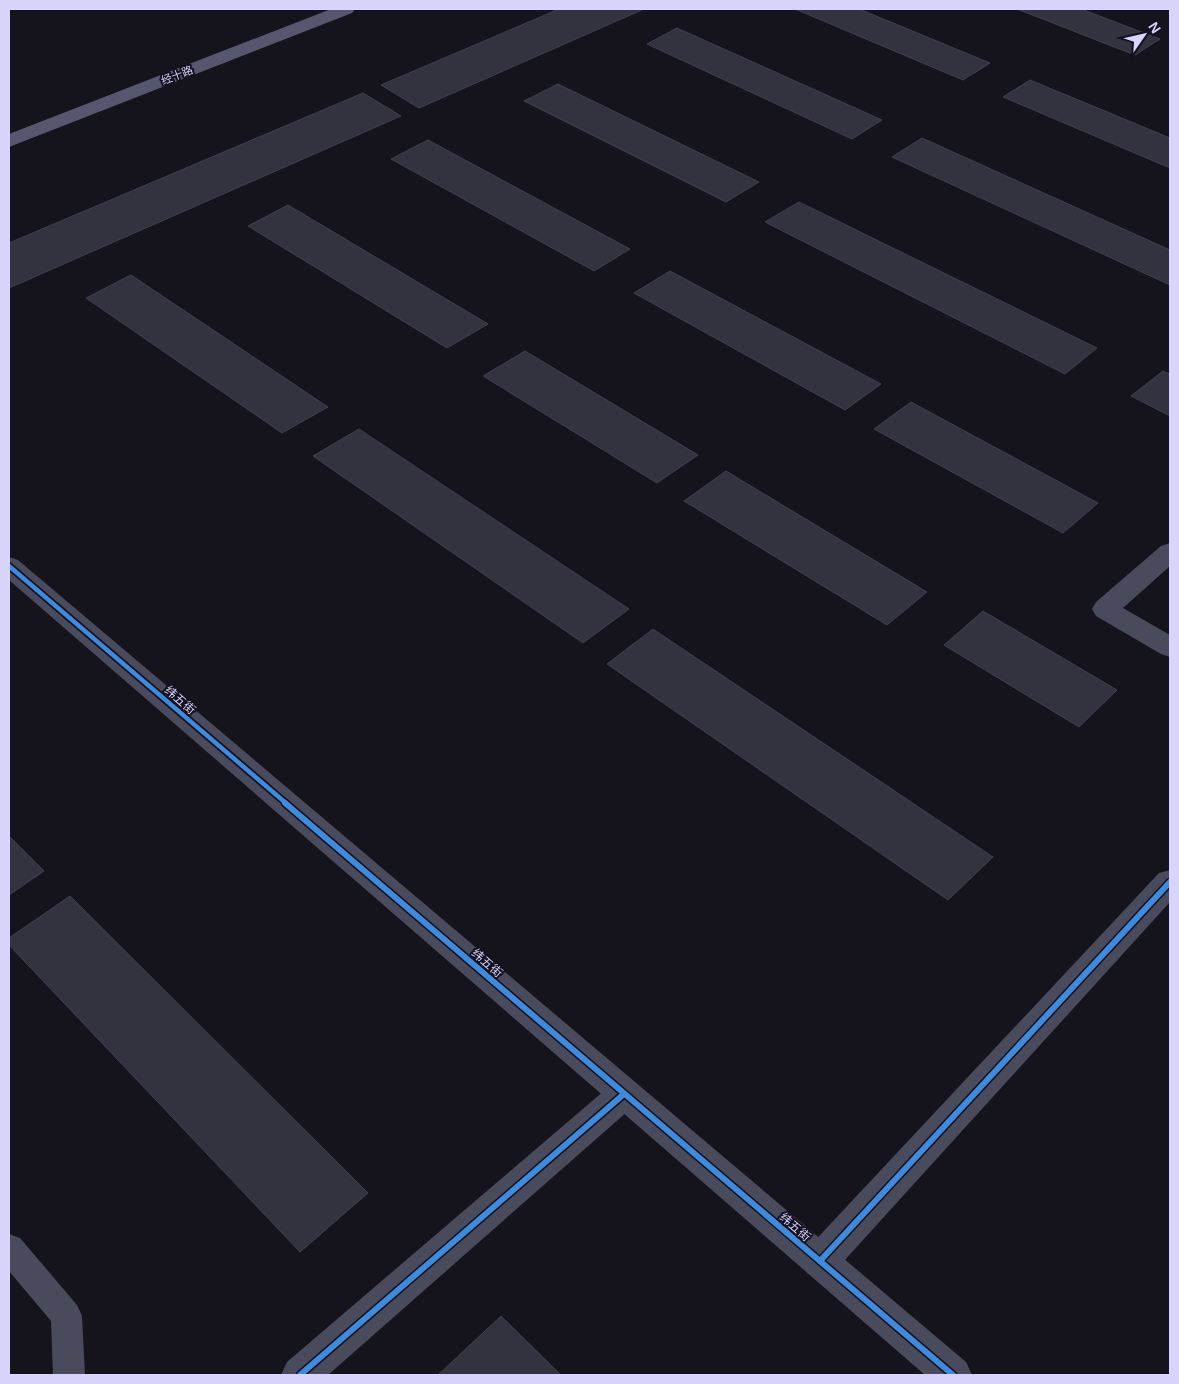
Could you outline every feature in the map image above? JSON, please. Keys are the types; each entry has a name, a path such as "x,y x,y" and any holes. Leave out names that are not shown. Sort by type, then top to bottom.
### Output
{"main road":[{"name":"经十路","path":"9,141 346,9"}],"street":[{"path":"1170,552 1105,608 1170,647"},
{"name":"纬五街","path":"9,566 953,1375"},
{"path":"820,1261 1170,882"},
{"path":"317,1370 624,1094"}],"lane":[{"path":"9,1248 66,1316 69,1375"}],"building":[{"path":"559,9 644,9 419,108 381,85"},
{"path":"795,9 859,9 990,63 963,80"},
{"path":"1017,9 1081,9 1160,39 1135,55"},
{"path":"677,28 882,120 852,139 647,44"},
{"path":"1030,80 1170,138 1170,168 1003,97"},
{"path":"558,84 759,182 726,202 524,101"},
{"path":"363,93 401,116 9,288 9,243"},
{"path":"922,138 1170,250 1170,285 892,157"},
{"path":"428,140 630,249 594,271 391,159"},
{"path":"799,202 1097,348 1065,374 765,222"},
{"path":"288,205 488,324 447,348 248,226"},
{"path":"670,271 881,384 845,410 634,293"},
{"path":"131,275 328,407 282,433 86,298"},
{"path":"525,351 698,455 657,483 483,376"},
{"path":"1163,371 1170,374 1170,416 1131,396"},
{"path":"911,402 1098,503 1063,533 874,429"},
{"path":"359,429 629,609 583,643 313,456"},
{"path":"726,471 927,592 887,625 684,501"},
{"path":"983,611 1117,690 1079,727 944,645"},
{"path":"653,629 993,857 948,900 607,664"},
{"path":"9,836 44,871 9,895"},
{"path":"70,896 368,1193 300,1252 9,945 9,938"},
{"path":"501,1316 561,1375 438,1375"}],"cycle path":[{"path":"9,566 953,1375"},
{"path":"820,1261 1170,882"},
{"path":"300,1375 624,1094"}]}
